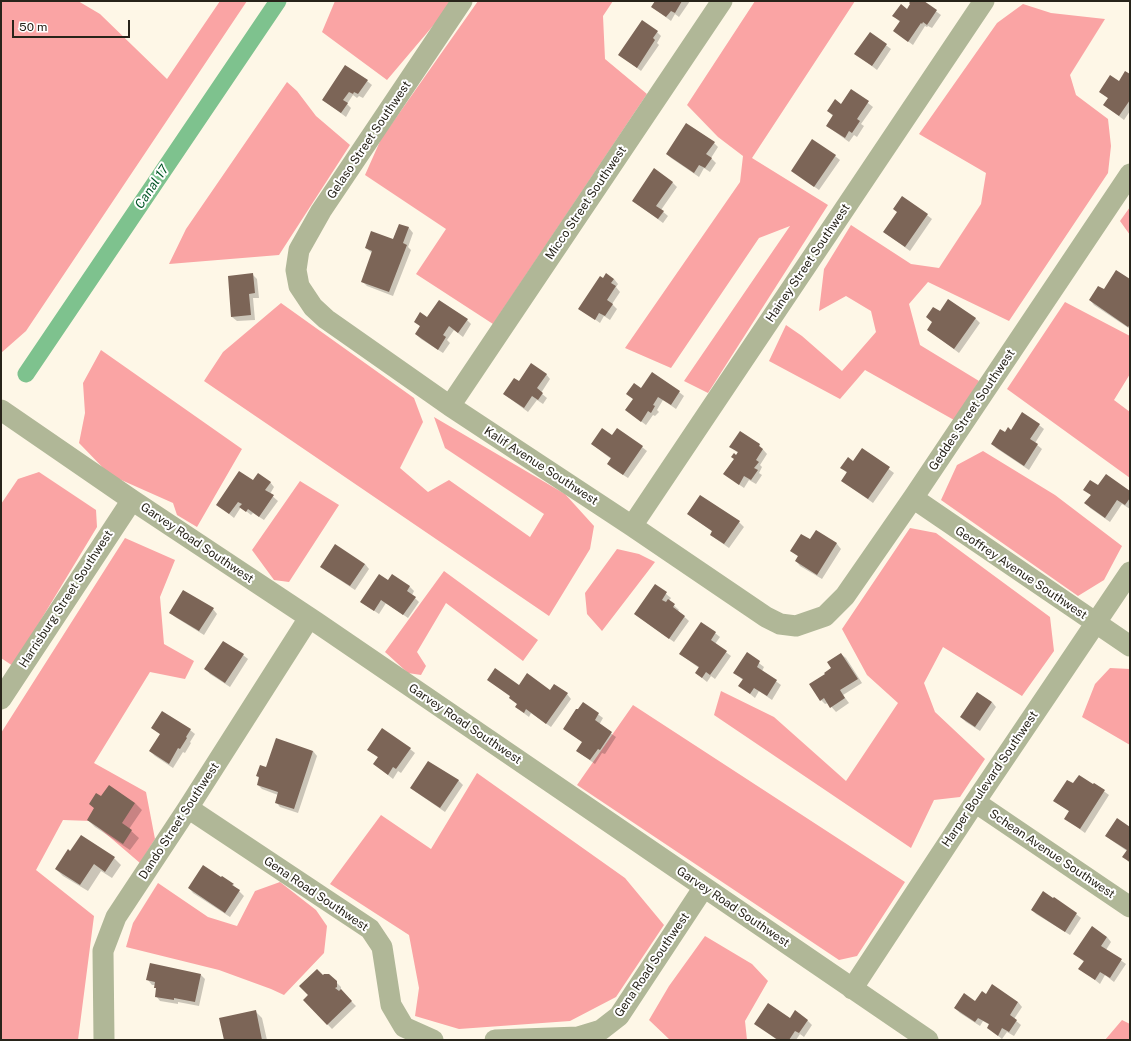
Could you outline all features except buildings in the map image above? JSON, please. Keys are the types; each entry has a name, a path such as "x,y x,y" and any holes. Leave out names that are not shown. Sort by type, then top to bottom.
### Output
{"street":[{"name":"Gelaso Street Southwest","path":"299,286 296,270 299,250 321,212 462,1"},
{"name":"Micco Street Southwest","path":"450,406 722,1"},
{"name":"Hainey Street Southwest","path":"632,526 984,1"},
{"name":"Geddes Street Southwest","path":"796,626 825,616 845,596 913,498 1130,174"},
{"name":"Kalif Avenue Southwest","path":"299,286 313,307 326,319 450,406 632,526 766,617 780,624 796,626"},
{"name":"Garvey Road Southwest","path":"1,410 132,500 310,618 928,1040"},
{"name":"Geoffrey Avenue Southwest","path":"913,498 1130,646"},
{"name":"Harrisburg Street Southwest","path":"1,699 132,500"},
{"name":"Harper Boulevard Southwest","path":"852,988 974,802 1130,572"},
{"name":"Dando Street Southwest","path":"104,1040 103,951 116,917 310,618"},
{"name":"Schean Avenue Southwest","path":"974,802 1130,907"},
{"name":"Gena Road Southwest","path":"188,808 370,929 382,947 391,1005 404,1027 433,1040"},
{"name":"Gena Road Southwest","path":"495,1040 578,1037 601,1030 619,1016 704,887"}],"shaded area":[{"path":"1,1 78,1 100,14 167,79 220,1 247,1 26,331 1,353"},
{"path":"335,1 454,1 387,80 322,32"},
{"path":"478,1 613,1 603,16 605,59 647,94 493,324 416,274 446,229 365,175 381,139"},
{"path":"755,1 855,1 752,158 828,205 708,393 684,381 790,226 759,238 671,368 625,348 740,182 743,156 718,137 687,105"},
{"path":"1023,4 1051,13 1105,19 1070,75 1076,95 1108,119 1111,146 1108,173 1009,321 928,282 909,304 920,345 979,381 954,420 865,370 840,399 769,361 786,325 802,336 842,371 876,332 871,311 846,296 819,311 824,269 851,225 911,264 939,268 981,204 986,173 919,134 997,23"},
{"path":"287,82 297,91 316,116 350,145 279,255 169,264 186,229"},
{"path":"1130,207 1130,235 1120,221"},
{"path":"1065,302 1130,336 1130,374 1114,400 1130,412 1130,478 1007,389"},
{"path":"281,303 414,398 423,422 400,468 428,492 449,480 530,537 544,514 445,448 434,417 565,494 594,526 590,549 549,616 204,381 223,352"},
{"path":"101,350 242,449 197,527 177,515 173,503 110,475 79,443 85,413 83,383"},
{"path":"983,451 1055,495 1122,546 1104,580 1078,596 941,500 957,465"},
{"path":"39,472 96,510 97,527 13,666 1,658 1,504 18,479"},
{"path":"300,481 339,505 289,582 274,580 252,550"},
{"path":"910,528 936,533 1050,617 1054,651 1022,696 943,647 924,683 935,712 985,759 960,797 934,800 911,848 714,715 721,691 774,717 846,781 898,703 867,675 842,629"},
{"path":"125,538 175,560 160,597 164,644 194,661 185,679 150,672 94,763 146,792 155,839 140,863 91,821 63,820 36,870 94,916 78,1040 1,1040 1,733"},
{"path":"617,549 639,554 655,562 602,631 587,614 585,593"},
{"path":"444,571 538,640 523,661 446,603 417,652 426,666 421,675 408,673 385,652"},
{"path":"1110,668 1130,669 1130,745 1082,717 1095,684"},
{"path":"633,705 905,882 857,956 839,960 577,785"},
{"path":"477,773 625,878 664,925 616,997 570,1021 459,1029 415,1016 419,988 409,935 330,884 381,815 431,849"},
{"path":"280,882 316,910 327,926 324,953 284,995 219,970 126,947 133,923 158,883 208,917 237,926 255,891"},
{"path":"705,936 752,964 768,981 745,1021 747,1040 670,1040 649,1020 669,986"},
{"path":"1122,1020 1130,1024 1130,1040 1105,1040"}],"waterway":[{"name":"Canal 17","path":"26,374 278,1"}]}
